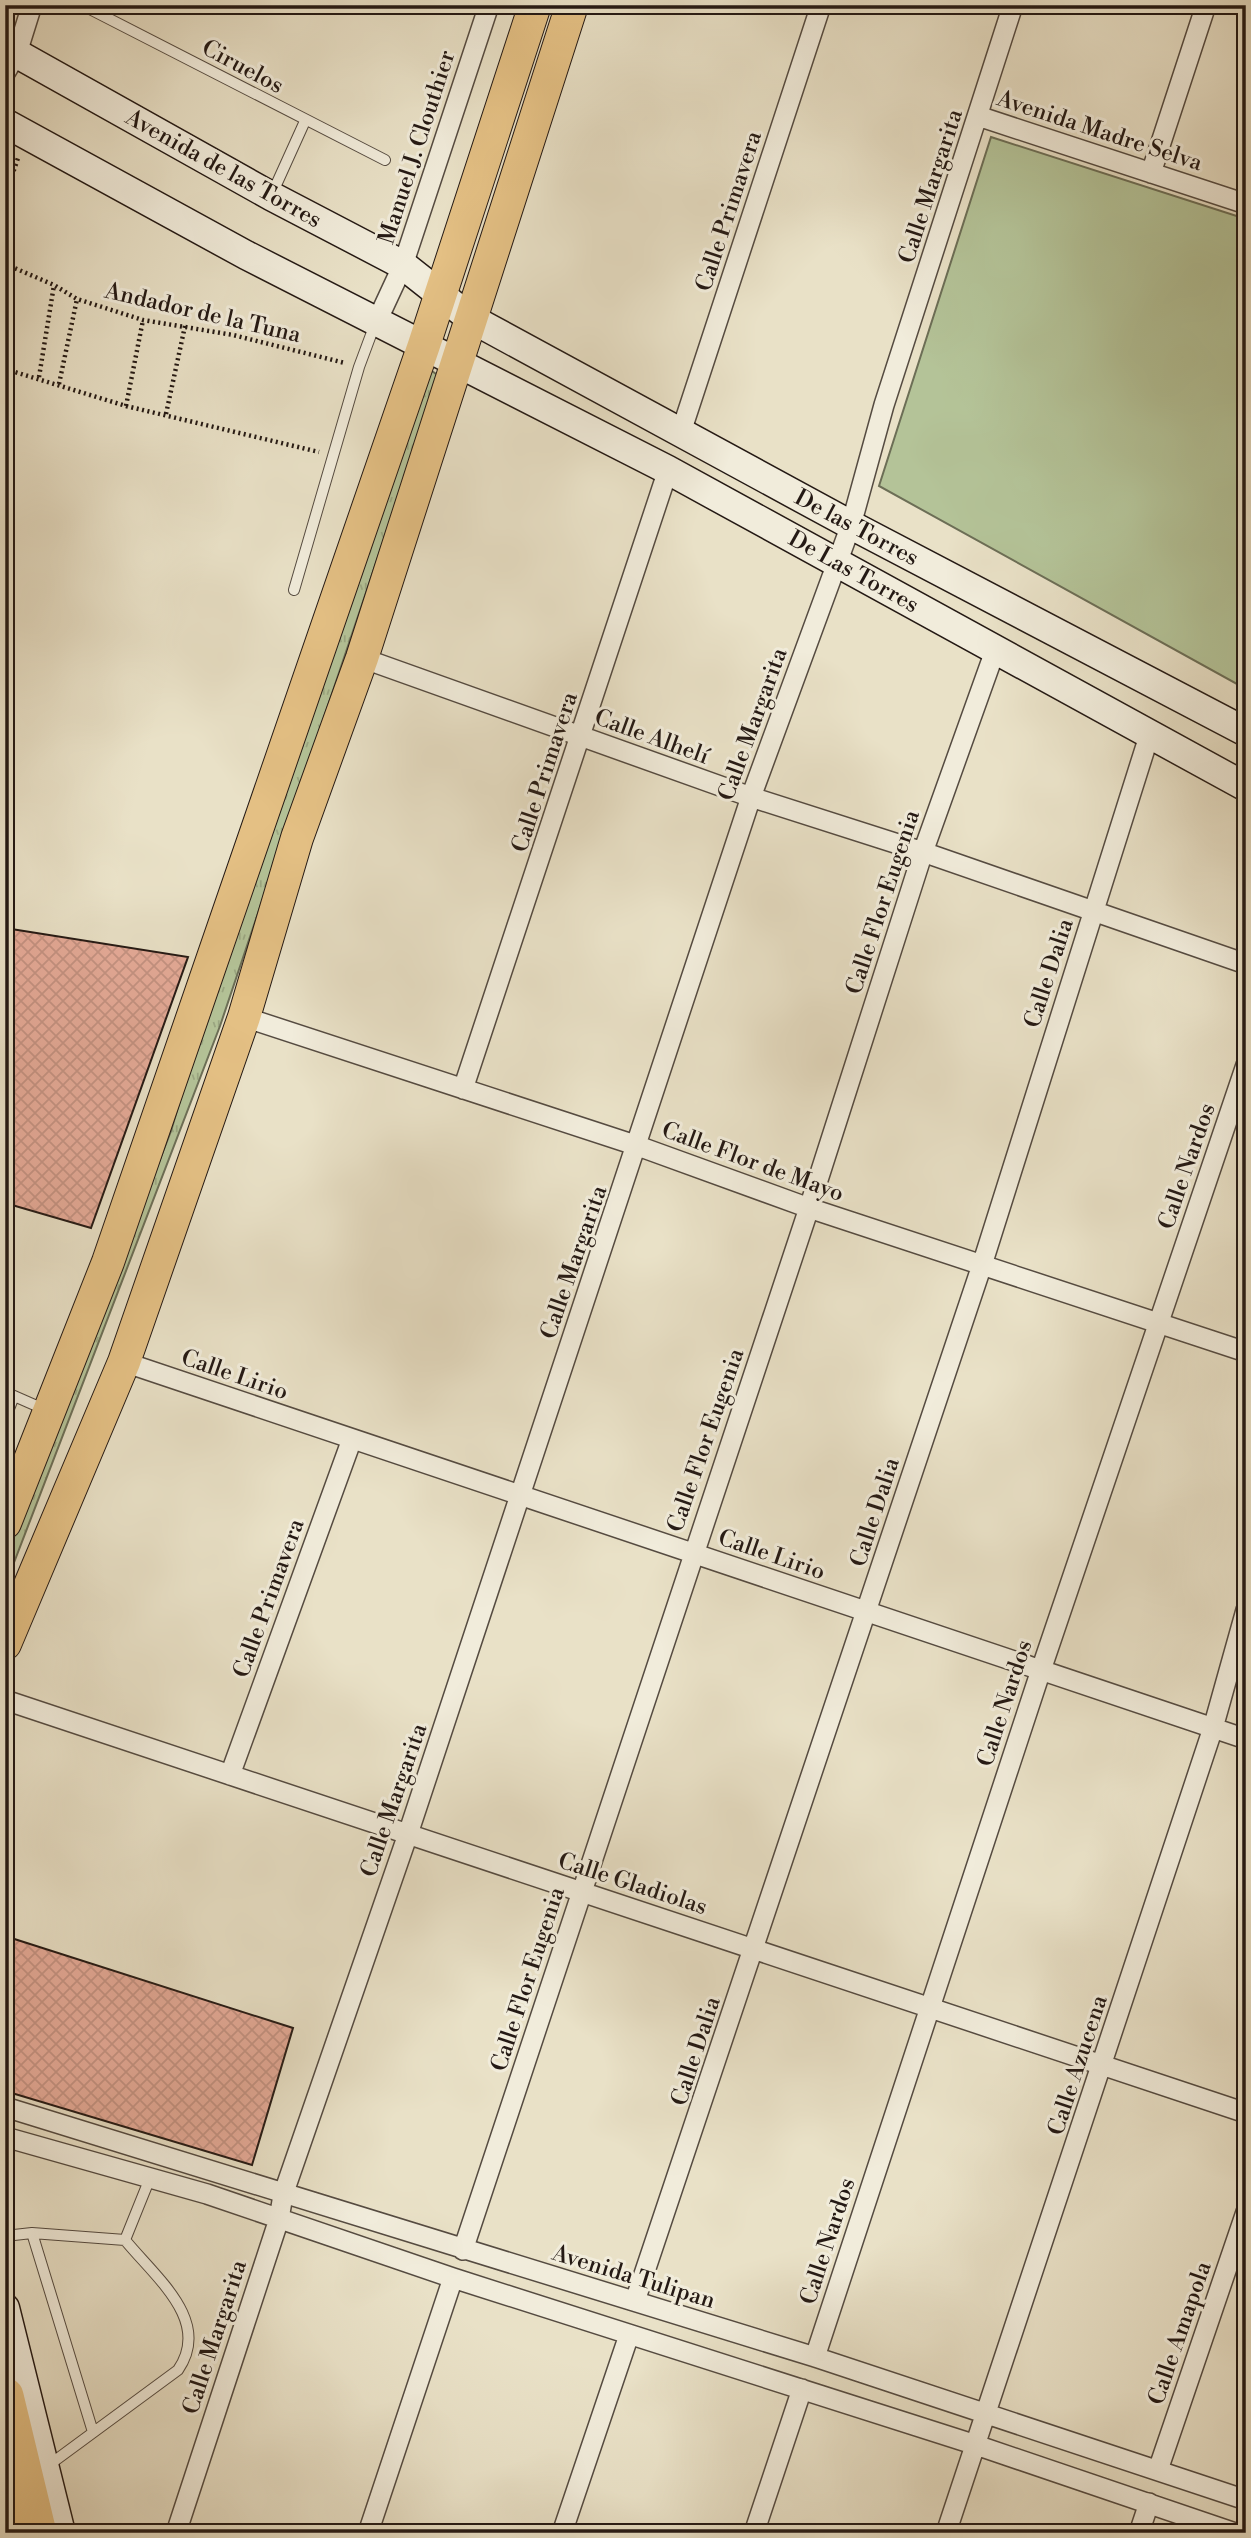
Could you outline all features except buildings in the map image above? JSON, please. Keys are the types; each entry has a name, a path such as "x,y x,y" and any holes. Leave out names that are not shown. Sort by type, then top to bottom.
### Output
{"highway":[{"path":"5,2396 57,2532"},
{"path":"5,2527 7,2533"}],"main road":[{"path":"9,1504 50,1412 112,1249 424,345 535,5"},
{"path":"5,1644 124,1362 244,1017 298,838 362,658 572,5"}],"street":[{"path":"9,58 32,5"},
{"name":"Manuel J. Clouthier","path":"377,321 403,265 489,5"},
{"name":"Calle Primavera","path":"681,432 821,5"},
{"name":"Calle Margarita","path":"176,2533 279,2219 283,2195 408,1834 638,1146 751,797 851,525 884,405 1013,5"},
{"path":"1151,173 1206,5"},
{"name":"Avenida de las Torres","path":"9,58 403,265 470,318"},
{"name":"Avenida Madre Selva","path":"978,116 1246,204"},
{"path":"15,128 234,249 424,345"},
{"name":"De las Torres","path":"470,318 851,525 1246,732"},
{"name":"De Las Torres","path":"424,345 668,470 1246,787"},
{"name":"Calle Primavera","path":"463,1089 582,737 668,470"},
{"name":"Calle Flor Eugenia","path":"463,2250 692,1553 809,1208 923,852 996,648"},
{"name":"Calle Alhelí","path":"362,658 751,797 923,852 1246,964"},
{"name":"Calle Dalia","path":"635,2301 982,1265 1149,736"},
{"name":"Calle Flor de Mayo","path":"244,1017 638,1146 809,1208 1246,1352"},
{"name":"Calle Nardos","path":"814,2357 1041,1670 1246,1065"},
{"name":"Calle Lirio","path":"124,1362 1246,1739"},
{"name":"Calle Primavera","path":"230,1775 352,1439"},
{"name":"Calle Azucena","path":"946,2533 1213,1728 1246,1610"},
{"name":"Calle Gladiolas","path":"5,1700 1246,2113"},
{"name":"Avenida Tulipan","path":"5,2107 814,2357 1246,2500"},
{"path":"5,2137 145,2176 279,2219 453,2278 976,2445 1235,2533"},
{"path":"145,2176 146,2151"},
{"name":"Calle Amapola","path":"1158,2470 1246,2212"},
{"path":"368,2533 453,2278"},
{"path":"7,2325 45,2467 57,2532"},
{"path":"562,2533 629,2335"},
{"path":"754,2533 802,2389"},
{"path":"1139,2533 1149,2503"}],"lane":[{"name":"Ciruelos","path":"82,5 385,160"},
{"path":"271,195 305,121"},
{"path":"294,590 359,367 377,321"},
{"path":"5,1419 10,1394 50,1412"},
{"path":"125,2240 145,2176"},
{"path":"32,2232 93,2432"},
{"path":"5,2236 32,2232 125,2240 186,2315 191,2332 188,2355 178,2370 45,2467"}],"path":[{"path":"5,197 15,128"},
{"name":"Andador de la Tuna","path":"5,264 54,285 77,299 143,320 185,326 359,367"},
{"path":"39,377 54,285"},
{"path":"59,384 77,299"},
{"path":"126,407 143,320"},
{"path":"166,414 185,326"},
{"path":"5,369 39,377 126,407 166,414 335,456"}],"green space":[{"path":"991,137 1246,219 1246,689 879,486"},
{"path":"426,367 439,376 220,1026 5,1586 5,1558 171,1131 203,1023"}]}
